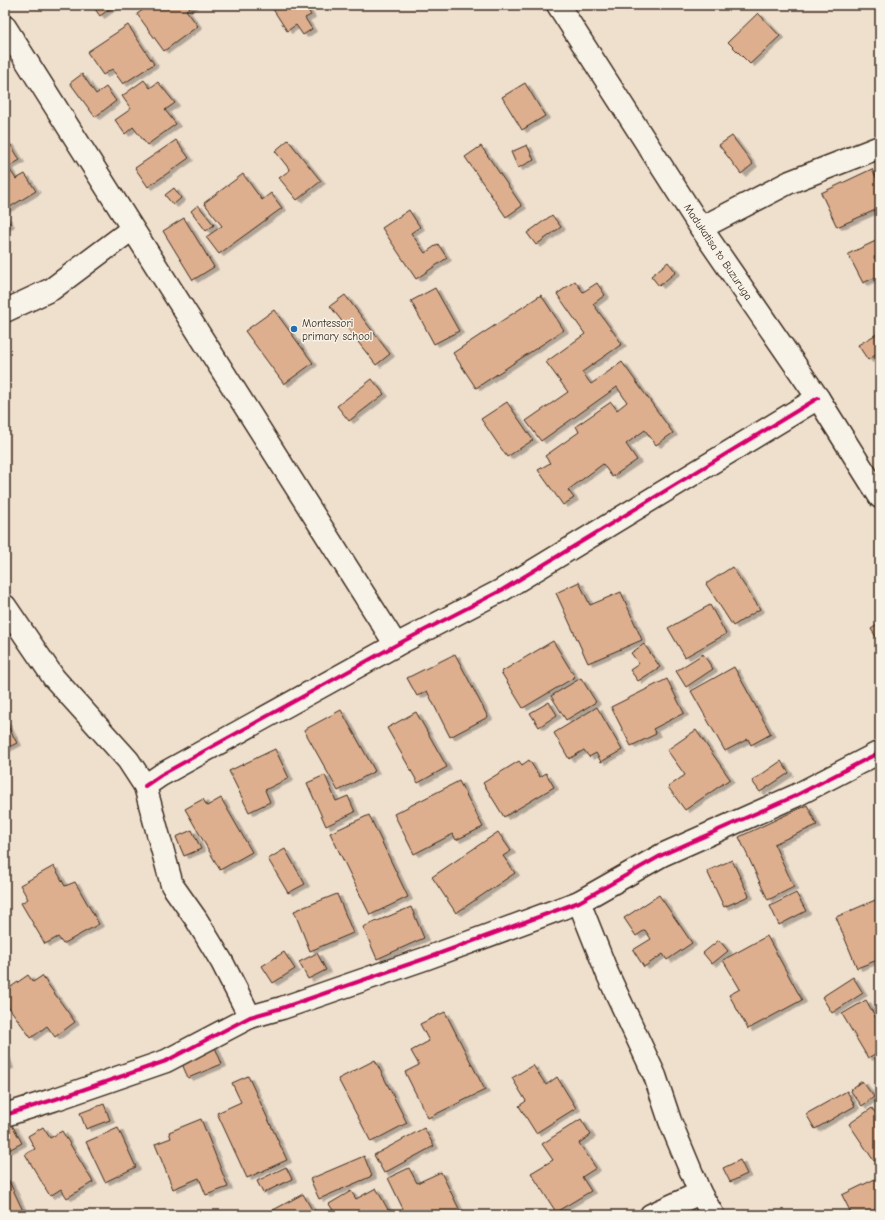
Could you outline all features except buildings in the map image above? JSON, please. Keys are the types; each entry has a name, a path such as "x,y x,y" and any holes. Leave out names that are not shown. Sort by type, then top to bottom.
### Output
{"street":[{"name":"Madukatisa to Buzuruga","path":"558,5 701,228 818,398 880,497"},
{"path":"5,27 396,645"},
{"path":"701,228 790,182 880,147"},
{"path":"5,311 52,289 132,229"},
{"path":"145,786 161,775 396,645 502,590 818,398"},
{"path":"5,606 54,678 128,760 145,786 172,885 196,919 214,949 250,1017"},
{"path":"5,1115 166,1061 250,1017 282,1008 386,972 579,902 662,855 795,796 880,752"},
{"path":"579,902 608,975 655,1076 670,1121 700,1193 713,1215"},
{"path":"651,1215 700,1193"}],"cycle path":[{"path":"145,786 161,775 396,645 502,590 818,398"},
{"path":"5,1115 166,1061 250,1017 282,1008 427,958 579,902 662,855 795,796 880,752"}],"place":[{"name":"Montessori primary school","path":"294,329"}]}
